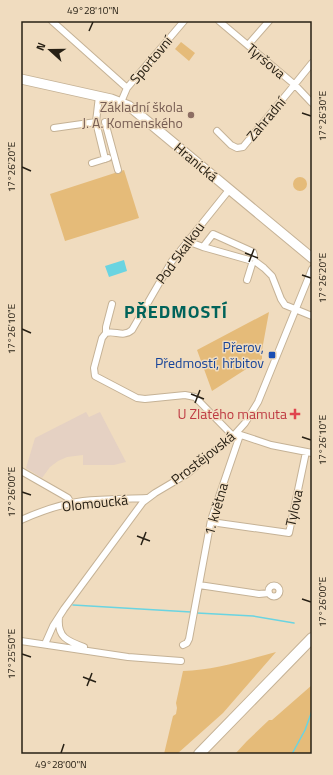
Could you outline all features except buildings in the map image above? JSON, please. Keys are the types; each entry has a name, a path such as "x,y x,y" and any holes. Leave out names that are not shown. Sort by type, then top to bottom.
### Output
{"main road":[{"name":"Hranická","path":"21,79 99,96 121,102 129,106 312,258"},
{"path":"200,753 312,638"}],"street":[{"path":"52,21 127,88"},
{"name":"Sportovní","path":"121,102 127,88 184,21"},
{"name":"Tyršova","path":"219,21 294,85 312,104"},
{"path":"248,46 269,21"},
{"path":"294,85 312,63"},
{"name":"Zahradní","path":"217,131 231,145 237,148 243,147 294,85"},
{"path":"99,96 96,122 105,159"},
{"path":"54,128 96,122"},
{"path":"105,122 118,170"},
{"path":"92,163 114,156"},
{"name":"Pod Skalkou","path":"106,333 125,334 132,330 164,272 187,241 229,190"},
{"path":"203,247 213,234 253,252 253,261 247,280"},
{"path":"187,241 253,261 264,268 272,276 284,303 312,316"},
{"name":"Prostějovská","path":"45,644 59,616 135,512 147,498 184,476 236,434 245,423 255,408 312,269"},
{"path":"112,304 106,327 106,333 102,338 94,368 94,374 97,377 137,398 145,399 185,395 195,397 236,434 274,446 309,453"},
{"name":"1. května","path":"183,645 187,643 211,522 236,434"},
{"name":"Tylova","path":"211,522 288,533 309,453"},
{"path":"21,471 64,495 71,503"},
{"name":"Olomoucká","path":"21,520 71,503 96,500 147,498"},
{"path":"198,585 259,594 269,593"},
{"path":"59,616 59,627 65,639 97,652"},
{"path":"21,641 150,659 181,661"}],"shaded area":[{"path":"181,42 195,53 189,61 175,49"},
{"path":"124,170 139,218 65,241 50,194"},
{"path":"297,177 303,177 307,181 307,187 303,191 297,191 293,187 293,181"},
{"path":"269,312 262,350 262,359 212,391 197,350"},
{"path":"86,412 89,417 100,412 126,462 114,465 83,465 83,455 67,457 50,467 42,478 26,468 35,438"},
{"path":"276,652 223,713 177,754 164,754 173,716 176,714 176,703 183,671 218,667"},
{"path":"312,685 312,754 235,754 269,720 272,720"}],"water":[{"path":"124,260 127,271 109,277 105,266"}],"waterway":[{"path":"73,605 191,612"},
{"path":"197,613 253,616 294,623"},
{"path":"292,754 305,730 312,711"}],"place":[{"name":"Základní škola J. A. Komenského","path":"191,115"},
{"name":"Přerov, Předmostí, hřbitov","path":"272,355"},
{"name":"U Zlatého mamuta","path":"295,414"}],"district":[{"name":"PŘEDMOSTÍ","path":"176,312"}]}
